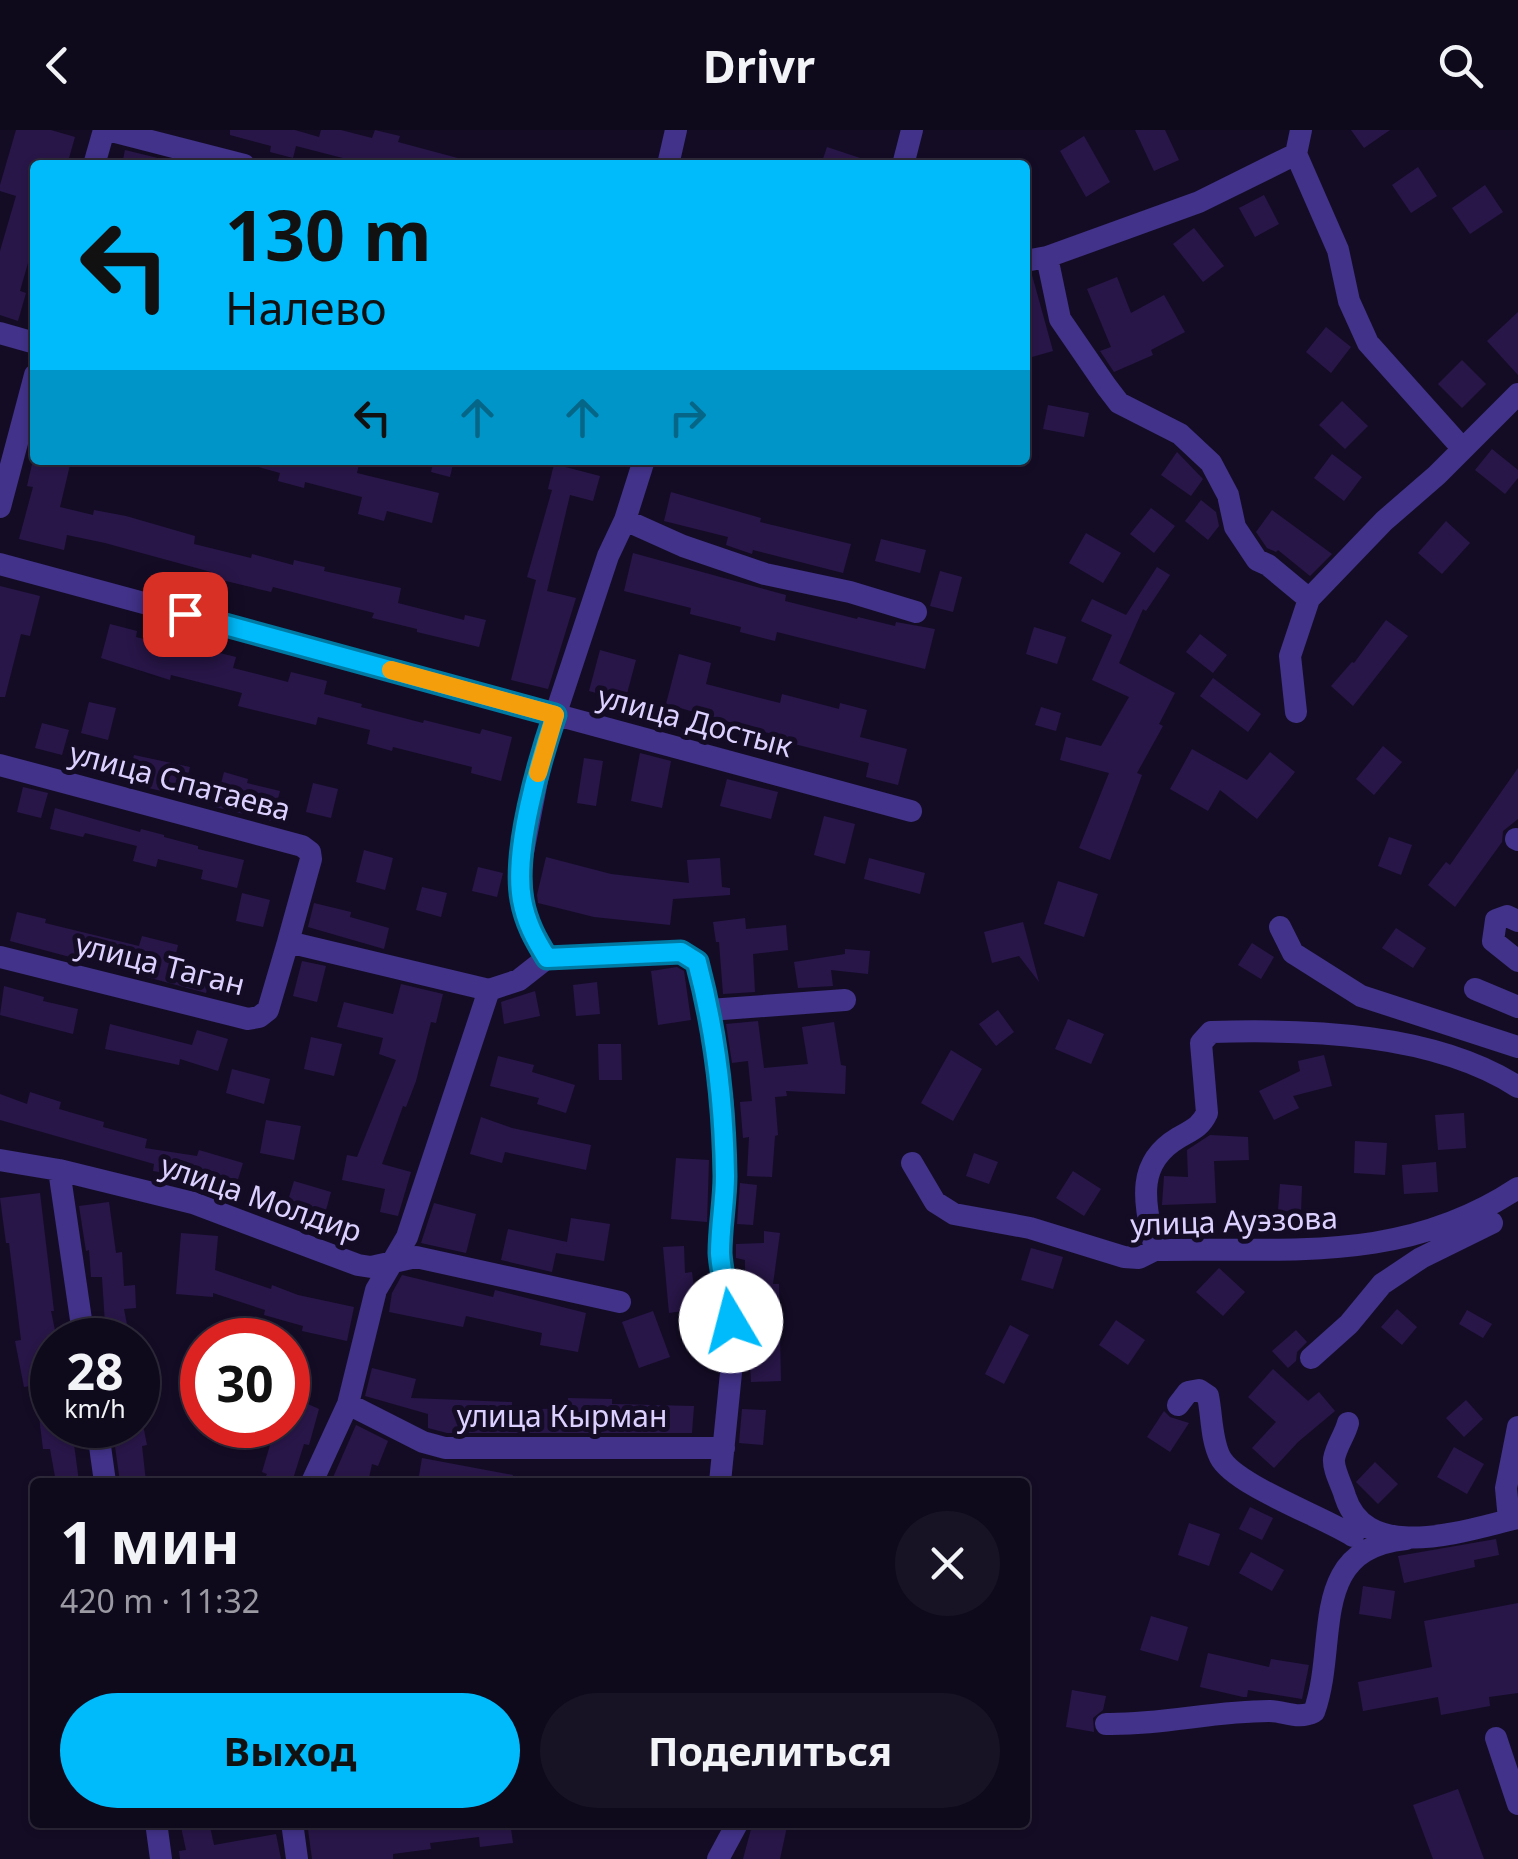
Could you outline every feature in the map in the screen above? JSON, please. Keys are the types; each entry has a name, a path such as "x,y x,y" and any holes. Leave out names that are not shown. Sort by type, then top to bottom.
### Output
{"street":[{"path":"96,160 106,130 224,160"},
{"path":"669,160 676,130"},
{"path":"904,160 912,130"},
{"path":"1301,130 1296,154 1338,250 1349,302 1368,343 1462,448"},
{"path":"1296,154 1199,202 1036,259 1060,319 1119,403 1180,434 1210,463 1228,495 1234,527 1256,560 1268,565 1309,599"},
{"path":"0,334 30,342"},
{"path":"0,507 30,394"},
{"path":"1296,712 1290,656 1309,599 1518,394"},
{"path":"547,958 531,932 522,900 520,868 542,755 642,465"},
{"path":"625,520 682,546 766,574 850,592 916,612"},
{"name":"улица Достык","path":"0,564 911,811"},
{"name":"улица Спатаева","path":"0,765 302,846 310,852 312,860 288,942"},
{"path":"1518,921 1507,916 1496,920 1492,942 1518,961"},
{"path":"1280,928 1293,954 1362,996 1518,1047"},
{"path":"288,942 489,990 519,980 547,958 681,952 697,962 710,1010 723,1105 725,1181 720,1256 728,1289 733,1354 720,1478"},
{"name":"улица Таган","path":"0,956 248,1019 268,1010 288,942"},
{"path":"1476,989 1518,1007"},
{"path":"314,1478 348,1404 376,1290 407,1237 489,990"},
{"path":"710,1010 845,1000"},
{"path":"1155,1250 1146,1174 1160,1151 1194,1130 1207,1113 1201,1043 1211,1032 1293,1032 1400,1045 1466,1060 1518,1088"},
{"name":"улица Молдир","path":"0,1160 193,1202 358,1265 371,1267 416,1258 620,1302"},
{"name":"улица Ауэзова","path":"912,1163 936,1202 954,1214 1030,1228 1124,1257 1139,1258 1155,1250 1361,1247 1405,1238 1451,1222 1518,1188"},
{"path":"58,1170 81,1318"},
{"path":"1310,1358 1349,1324 1382,1284 1421,1258 1492,1223"},
{"path":"1178,1405 1188,1392 1199,1390 1208,1396 1218,1450 1228,1468 1353,1536"},
{"name":"улица Кырман","path":"348,1404 423,1442 444,1448 724,1448"},
{"path":"1348,1423 1334,1466 1348,1505 1372,1529 1406,1539"},
{"path":"1106,1724 1134,1726 1270,1711 1295,1716 1314,1712 1339,1576 1370,1546 1490,1528 1514,1519 1505,1506 1518,1427"},
{"path":"100,1448 104,1478"},
{"path":"1496,1738 1518,1804"},
{"path":"157,1828 161,1859"},
{"path":"293,1828 296,1859"},
{"path":"718,1859 735,1828"}],"building":[{"path":"16,130 51,130 75,137 68,160 30,160 30,256 20,291 26,293 18,321 0,315 0,251 16,196 0,191"},
{"path":"230,130 295,130 319,137 321,130 341,130 372,138 375,130 400,136 398,142 465,160 351,160 296,146 293,158 270,152 271,146 230,135"},
{"path":"1135,130 1165,130 1179,160 1154,171"},
{"path":"1351,130 1390,130 1364,148"},
{"path":"1084,136 1110,182 1086,197 1060,151"},
{"path":"827,147 866,160 823,160"},
{"path":"125,150 166,160 123,160"},
{"path":"1418,167 1437,196 1411,213 1392,185"},
{"path":"1485,185 1503,212 1470,234 1452,208"},
{"path":"1264,195 1279,224 1255,237 1239,208"},
{"path":"1194,228 1224,266 1203,282 1173,244"},
{"path":"1030,275 1053,351 1030,358"},
{"path":"1117,277 1131,313 1164,295 1185,332 1151,350 1153,355 1114,372 1100,351 1111,347 1087,289"},
{"path":"1518,312 1518,375 1487,341"},
{"path":"1326,327 1351,347 1331,373 1306,352"},
{"path":"1462,360 1486,384 1462,408 1438,384"},
{"path":"1342,401 1368,426 1345,449 1319,425"},
{"path":"1048,405 1089,413 1084,437 1043,429"},
{"path":"1492,449 1518,470 1518,478 1505,494 1475,470"},
{"path":"1177,452 1203,479 1191,496 1161,475"},
{"path":"1332,454 1362,477 1344,501 1314,478"},
{"path":"32,465 70,465 60,507 93,515 94,510 126,516 195,536 194,544 293,565 294,560 325,567 324,571 401,588 398,603 464,620 465,615 486,620 479,647 372,618 374,613 273,587 271,592 209,577 211,572 105,543 67,535 64,550 19,539 33,487 27,486"},
{"path":"251,465 359,465 357,473 439,493 432,523 387,511 384,521 358,514 362,497 305,482 304,488 278,481 280,473"},
{"path":"433,465 453,465 450,477 431,472"},
{"path":"554,465 600,476 593,501 570,495 547,591 576,598 548,689 511,680 536,580 527,577 552,490 548,489"},
{"path":"671,492 761,518 760,522 851,544 843,573 753,550 752,554 726,545 728,537 664,521"},
{"path":"1201,500 1216,512 1219,526 1208,540 1185,521"},
{"path":"1151,508 1175,526 1154,553 1130,534"},
{"path":"1272,510 1332,554 1310,576 1278,550 1267,548 1256,532"},
{"path":"1446,521 1470,543 1442,574 1418,553"},
{"path":"1086,533 1121,553 1103,583 1069,563"},
{"path":"881,539 926,550 920,573 875,561"},
{"path":"633,553 786,595 785,601 857,619 935,629 925,669 777,632 775,641 740,632 741,627 690,614 691,608 624,591"},
{"path":"1157,567 1170,575 1146,611 1143,609 1119,663 1175,693 1159,724 1163,726 1137,773 1142,775 1110,860 1079,848 1109,773 1060,760 1066,737 1101,746 1129,697 1092,680 1112,635 1081,621 1092,599 1126,615"},
{"path":"940,571 962,577 953,612 930,606"},
{"path":"0,586 40,596 30,636 21,634 5,697 0,697"},
{"path":"1386,620 1408,636 1353,706 1331,686"},
{"path":"110,624 137,631 136,637 199,653 200,648 236,657 233,668 288,682 291,672 327,681 324,694 362,704 361,707 423,723 424,720 480,734 482,729 512,737 501,781 471,773 472,767 367,744 370,730 318,717 316,725 238,706 242,693 171,675 170,680 101,658"},
{"path":"1034,627 1066,637 1057,664 1026,654"},
{"path":"1200,634 1227,655 1213,673 1186,652"},
{"path":"600,650 636,660 625,701 589,691"},
{"path":"679,654 711,663 706,684 780,703 782,694 839,709 840,703 867,710 860,737 907,749 898,785 866,777 869,763 771,738 772,734 666,704"},
{"path":"1213,678 1261,714 1248,732 1200,696"},
{"path":"89,702 116,708 108,740 81,733"},
{"path":"1041,707 1061,713 1056,731 1035,725"},
{"path":"42,723 69,730 62,755 35,748"},
{"path":"1383,746 1402,762 1374,795 1356,779"},
{"path":"1192,749 1247,780 1270,752 1295,772 1257,819 1220,790 1208,811 1170,789"},
{"path":"640,753 671,761 662,808 631,801"},
{"path":"134,755 190,767 183,796 127,783"},
{"path":"584,758 603,761 596,806 577,803"},
{"path":"1518,768 1518,819 1503,831 1502,842 1455,907 1428,885 1446,862 1450,865"},
{"path":"224,772 248,779 247,783 280,791 272,821 215,807"},
{"path":"727,779 778,792 771,819 720,806"},
{"path":"313,783 338,789 331,818 306,812"},
{"path":"23,787 48,793 41,818 17,812"},
{"path":"55,808 244,860 237,888 201,879 203,870 158,859 156,867 133,861 137,846 50,829"},
{"path":"824,816 855,824 845,864 814,855"},
{"path":"1389,837 1412,845 1401,875 1378,866"},
{"path":"364,850 393,858 385,890 356,882"},
{"path":"546,857 611,874 689,883 687,860 720,858 722,887 730,888 730,895 673,899 670,925 594,917 538,903"},
{"path":"869,858 925,873 920,894 864,879"},
{"path":"478,867 503,873 497,897 472,891"},
{"path":"1058,881 1098,894 1084,937 1044,924"},
{"path":"422,887 447,893 441,917 416,910"},
{"path":"242,893 270,900 263,927 236,921"},
{"path":"314,903 351,912 350,917 389,928 384,949 308,927"},
{"path":"17,912 46,919 45,923 139,946 142,936 178,945 174,962 212,972 206,993 86,957 85,961 10,941"},
{"path":"745,918 746,929 786,925 788,950 753,954 755,992 723,994 719,942 713,922"},
{"path":"1023,922 1039,982 1019,956 992,963 984,932"},
{"path":"1396,928 1426,948 1413,968 1382,948"},
{"path":"1252,943 1274,957 1261,979 1238,965"},
{"path":"845,949 870,951 868,974 831,970 833,986 798,988 794,962 845,954"},
{"path":"302,961 326,966 317,1002 293,996"},
{"path":"677,967 684,971 691,1020 658,1025 651,971"},
{"path":"597,982 600,1014 576,1016 573,985"},
{"path":"401,984 443,994 436,1023 431,1022 416,1081 382,1164 411,1172 398,1216 380,1212 385,1189 342,1180 347,1155 357,1157 396,1060 379,1054 383,1038 337,1027 344,1002 393,1014"},
{"path":"4,986 78,1009 73,1034 0,1015"},
{"path":"535,991 540,1016 504,1024 501,1002"},
{"path":"998,1010 1014,1032 996,1046 979,1024"},
{"path":"1068,1019 1104,1034 1091,1064 1055,1049"},
{"path":"758,1021 764,1068 808,1064 802,1027 834,1022 841,1065 846,1066 845,1094 786,1091 787,1096 775,1097 778,1135 772,1177 747,1176 749,1137 743,1138 740,1102 752,1101 748,1061 732,1063 726,1024"},
{"path":"110,1024 192,1045 197,1030 228,1039 218,1071 180,1059 179,1065 105,1049"},
{"path":"311,1037 342,1044 334,1076 304,1069"},
{"path":"598,1044 621,1044 622,1080 599,1080"},
{"path":"951,1050 982,1069 953,1121 921,1103"},
{"path":"1324,1055 1332,1086 1293,1096 1299,1108 1274,1120 1259,1091 1300,1071 1298,1061"},
{"path":"498,1056 534,1065 532,1072 575,1085 566,1113 537,1104 539,1098 490,1086"},
{"path":"232,1069 270,1079 264,1104 226,1093"},
{"path":"30,1092 61,1102 59,1109 104,1122 103,1127 147,1139 145,1148 197,1156 199,1150 243,1163 232,1199 189,1186 191,1177 153,1171 154,1164 0,1120 0,1094 27,1104"},
{"path":"1464,1113 1466,1148 1438,1150 1435,1115"},
{"path":"481,1117 512,1128 591,1145 586,1170 505,1152 502,1163 470,1154"},
{"path":"266,1120 301,1126 294,1160 260,1153"},
{"path":"1210,1135 1248,1137 1249,1160 1214,1161 1216,1203 1162,1205 1164,1176 1188,1177 1187,1150"},
{"path":"1355,1141 1387,1143 1385,1175 1354,1173"},
{"path":"974,1153 998,1162 989,1184 966,1176"},
{"path":"676,1158 709,1160 707,1222 671,1219"},
{"path":"1436,1162 1438,1192 1404,1194 1402,1165"},
{"path":"1073,1171 1101,1189 1084,1216 1056,1198"},
{"path":"294,1181 331,1192 323,1221 285,1210"},
{"path":"740,1183 757,1185 753,1225 737,1224"},
{"path":"1280,1184 1302,1186 1301,1212 1278,1211"},
{"path":"40,1193 54,1311 52,1318 30,1318 30,1386 24,1387 15,1341 21,1340 0,1198"},
{"path":"109,1202 116,1253 122,1252 124,1286 135,1285 136,1308 124,1309 126,1318 105,1318 102,1277 91,1277 79,1206"},
{"path":"434,1203 476,1214 466,1253 421,1243"},
{"path":"571,1218 610,1224 604,1261 556,1253 552,1272 501,1260 508,1229 567,1242"},
{"path":"764,1231 780,1233 773,1284 779,1284 781,1381 751,1382 745,1260 736,1258 736,1244 764,1243"},
{"path":"181,1233 218,1236 215,1270 271,1289 272,1285 354,1307 347,1341 310,1333 310,1318 275,1318 264,1315 265,1310 213,1293 213,1297 176,1294"},
{"path":"684,1246 685,1273 692,1272 697,1309 669,1313 663,1247"},
{"path":"1031,1248 1063,1257 1053,1289 1021,1280"},
{"path":"1219,1268 1245,1292 1223,1316 1196,1292"},
{"path":"402,1275 493,1297 495,1290 586,1313 578,1352 540,1345 542,1333 466,1316 463,1327 389,1312 392,1293"},
{"path":"1397,1309 1417,1327 1402,1345 1381,1327"},
{"path":"1467,1310 1492,1324 1483,1338 1459,1324"},
{"path":"653,1311 670,1357 639,1368 622,1322"},
{"path":"1116,1320 1145,1340 1128,1365 1099,1345"},
{"path":"1010,1325 1029,1335 1004,1384 985,1374"},
{"path":"1296,1330 1307,1342 1288,1368 1272,1351"},
{"path":"372,1368 416,1379 411,1398 512,1402 512,1410 568,1408 568,1398 612,1399 612,1404 694,1406 692,1433 447,1433 428,1428 428,1414 365,1396"},
{"path":"1273,1369 1308,1401 1319,1392 1335,1411 1274,1468 1252,1448 1276,1422 1248,1397"},
{"path":"1466,1400 1483,1419 1464,1437 1446,1418"},
{"path":"310,1405 319,1409 310,1441"},
{"path":"742,1409 766,1410 763,1445 739,1443"},
{"path":"1164,1411 1189,1423 1170,1452 1147,1437"},
{"path":"356,1425 388,1441 378,1466 372,1464 369,1478 333,1478"},
{"path":"1454,1447 1484,1464 1467,1494 1437,1477"},
{"path":"75,1448 78,1478 55,1478 50,1449 43,1449"},
{"path":"115,1448 142,1448 146,1478 119,1478"},
{"path":"269,1448 303,1448 293,1478 265,1478 267,1474 262,1472"},
{"path":"422,1458 513,1475 513,1478 419,1478"},
{"path":"1375,1462 1398,1484 1378,1504 1356,1482"},
{"path":"1250,1507 1273,1518 1262,1540 1239,1529"},
{"path":"1189,1523 1220,1534 1209,1566 1178,1555"},
{"path":"1496,1539 1499,1555 1474,1560 1475,1567 1404,1583 1398,1556"},
{"path":"1251,1552 1284,1570 1272,1591 1239,1573"},
{"path":"1363,1586 1395,1591 1391,1619 1359,1614"},
{"path":"1518,1603 1518,1693 1489,1697 1490,1706 1441,1715 1438,1697 1363,1711 1358,1682 1432,1667 1424,1621"},
{"path":"1151,1616 1188,1627 1178,1661 1140,1650"},
{"path":"1208,1653 1269,1667 1271,1659 1309,1665 1302,1699 1248,1690 1247,1697 1243,1697 1200,1687"},
{"path":"1072,1690 1106,1696 1103,1710 1093,1718 1094,1732 1066,1727"},
{"path":"1458,1789 1484,1859 1433,1859 1413,1805"},
{"path":"181,1828 210,1828 214,1845 276,1834 281,1859 180,1859 179,1851 186,1850"},
{"path":"308,1828 511,1828 513,1843 480,1847 479,1837 430,1843 431,1849 393,1854 393,1859 312,1859"},
{"path":"751,1828 787,1828 780,1859 743,1859"}],"slow traffic":[{"path":"391,670 555,715 538,773"}],"route":[{"path":"185,614 555,715 542,755 520,868 522,900 531,932 547,958 681,952 697,962 710,1010 723,1105 725,1181 720,1256 731,1321"}]}
